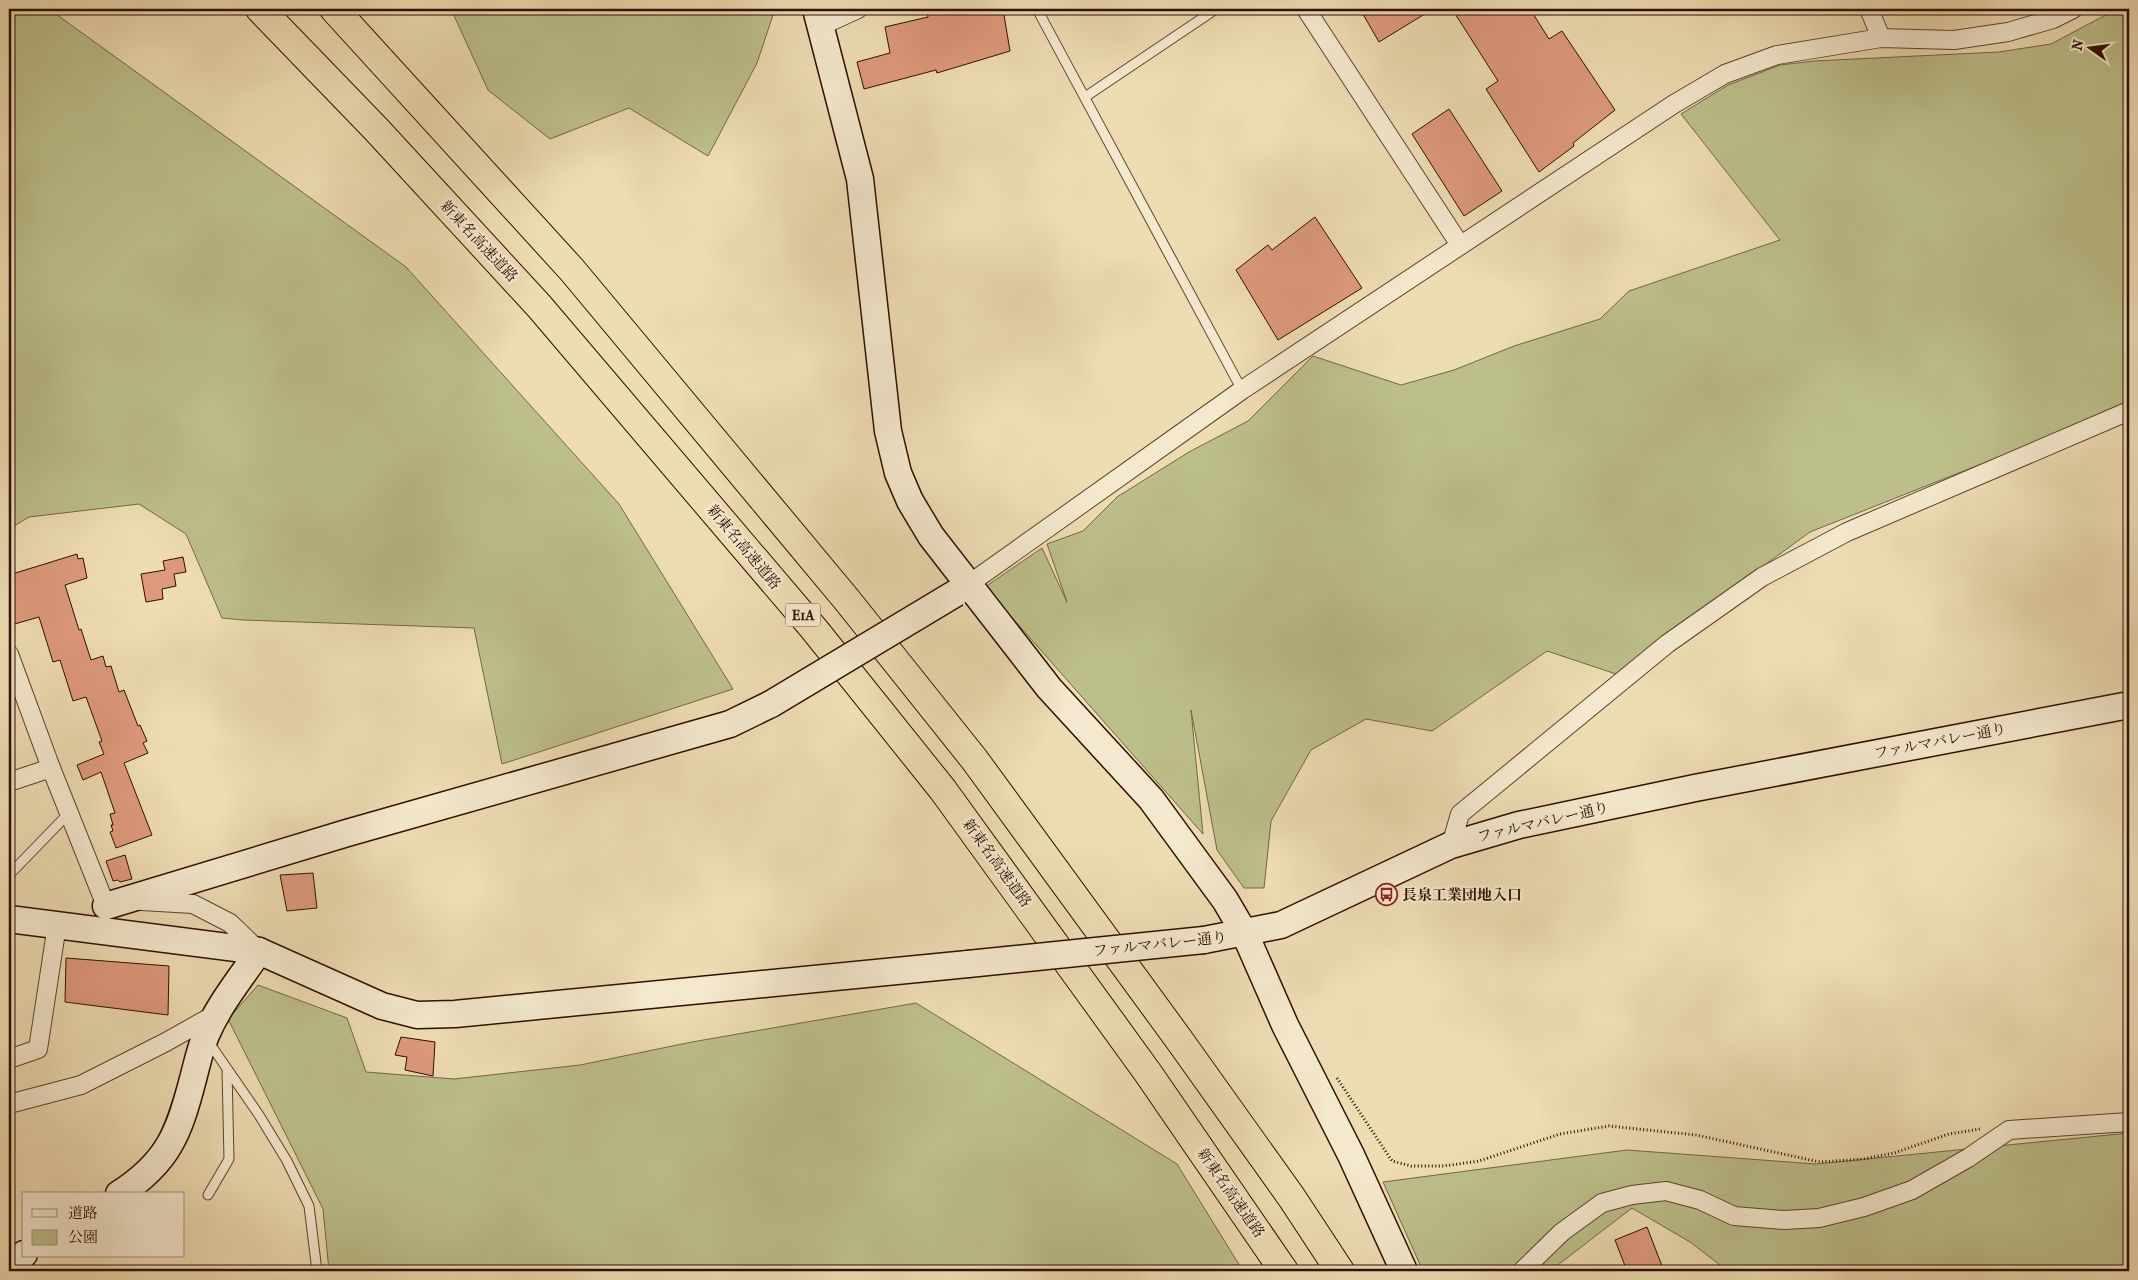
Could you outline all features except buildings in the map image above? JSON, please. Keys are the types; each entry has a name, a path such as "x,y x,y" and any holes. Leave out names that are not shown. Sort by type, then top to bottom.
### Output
{"highway":[{"name":"新東名高速道路","path":"260,9 376,129 539,306 814,629 943,790 1148,1072 1284,1271"},
{"name":"E1A","path":"334,9 572,270 840,592 968,751 1180,1041 1292,1198 1340,1271"}],"street":[{"path":"1306,9 1460,245"},
{"path":"1869,9 1881,38"},
{"path":"106,906 356,830 730,724 771,704 963,589 1242,390 1674,104 1725,74 1777,55 1881,38 1954,40 2008,32 2053,18 2073,9"},
{"path":"853,10 819,18 860,179 888,431 898,473 910,501 963,589 1049,688 1151,799 1225,900 1245,934 1285,1025 1340,1132 1404,1271"},
{"path":"1451,845 1460,814 1668,644 1762,577 1847,532 2129,411"},
{"path":"9,654 114,931"},
{"name":"ファルマバレー通り","path":"9,919 260,951 382,1006 417,1015 454,1014 968,964 1204,940 1245,934 1281,925 1314,911 1451,845 1519,825 1695,788 2129,705"},
{"path":"9,782 51,768"},
{"path":"106,906 140,901 193,904 230,923 260,951 216,1013 205,1036 182,1119 169,1147 151,1171 122,1192"},
{"path":"9,1059 38,1049 57,924"},
{"path":"9,1104 81,1085 166,1042 216,1013"},
{"path":"1522,1271 1562,1232 1602,1203 1632,1195 1666,1191 1700,1200 1734,1216 1784,1220 1819,1218 1864,1207 1912,1190 1968,1158 2009,1130 2129,1122"},
{"path":"9,1268 22,1256"}],"lane":[{"path":"1037,9 1242,390"},
{"path":"1085,97 1216,9"},
{"path":"9,875 69,813"},
{"path":"205,1036 273,1138 309,1206 317,1271"},
{"path":"208,1195 229,1159 227,1070"}],"path":[{"path":"1333,1071 1392,1161 1410,1166 1444,1166 1480,1161 1560,1134 1609,1126 1696,1135 1820,1162 1863,1159 1894,1153 1949,1134 1974,1129 2009,1130"}],"green space":[{"path":"9,9 49,9 406,267 619,504 733,689 502,764 474,628 222,618 186,534 139,504 29,517 9,529 9,417 15,412 9,393"},
{"path":"451,9 775,9 757,63 708,156 629,108 550,139 488,90"},
{"path":"2117,9 2129,9 2129,401 2097,418 1810,532 1626,666 1619,675 1547,651 1432,731 1366,719 1311,750 1271,821 1264,888 1244,888 1217,850 1191,710 1203,834 985,587 1042,548 1067,602 1047,544 1083,531 1117,497 1189,452 1248,421 1313,356 1401,385 1454,370 1514,346 1600,319 1629,291 1780,240 1681,114 1728,85 1780,65 1814,61 1999,52 2051,44"},
{"path":"258,985 347,1018 366,1072 454,1079 580,1065 692,1042 916,1003 1177,1164 1243,1271 329,1271 323,1209 228,1019"},
{"path":"2129,1133 2129,1271 1728,1271 1690,1242 1632,1208 1550,1271 1423,1271 1383,1182 1627,1150 1816,1164"}],"place":[{"name":"長泉工業団地入口","path":"1386,895"}]}
